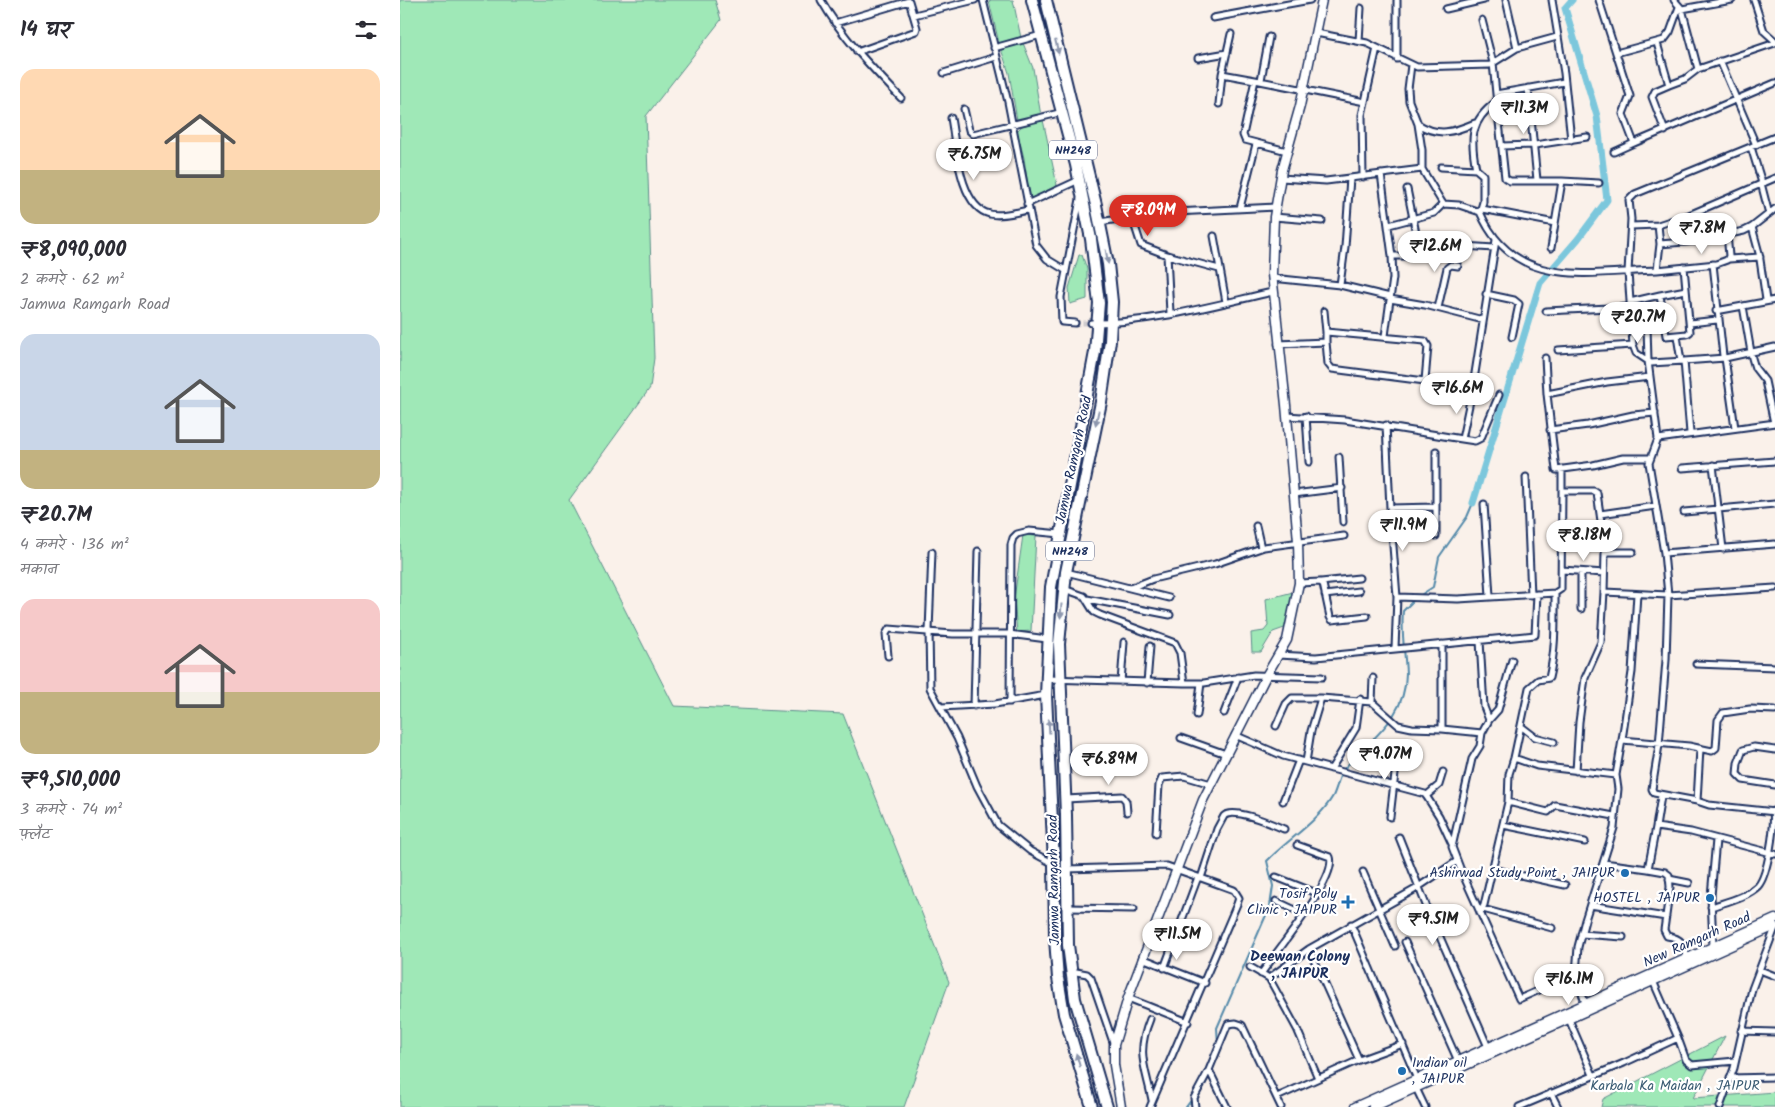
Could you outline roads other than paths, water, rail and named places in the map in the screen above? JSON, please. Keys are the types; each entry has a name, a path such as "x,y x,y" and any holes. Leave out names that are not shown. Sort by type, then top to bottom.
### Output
{"highway":[{"name":"Jamwa Ramgarh Road","path":"1032,0 1064,112 1081,185 1098,281 1095,323 1051,587 1047,639 1046,695 1054,864 1055,939 1061,998 1092,1107"},
{"name":"Jamwa Ramgarh Road","path":"1046,0 1100,222 1111,287 1112,323 1101,402 1063,589 1060,644 1066,798 1067,908 1071,970 1075,1000 1107,1107"}],"street":[{"path":"821,0 835,23 857,52 901,98"},
{"path":"835,23 909,0 918,28 914,33 857,52"},
{"path":"914,15 975,0"},
{"path":"983,0 1013,125 1034,238 1040,252 1066,270"},
{"path":"1213,18 1310,0"},
{"path":"1121,1107 1114,1065 1114,1045 1128,998 1211,784 1266,676 1287,640 1299,583 1294,494 1272,278 1274,217 1281,178 1304,90 1322,0"},
{"path":"1397,0 1397,59"},
{"path":"1446,9 1484,0"},
{"path":"1506,0 1517,48"},
{"path":"1552,0 1571,140"},
{"path":"1600,0 1630,96 1623,114 1634,143"},
{"path":"1674,0 1680,8 1698,69"},
{"path":"1680,8 1732,0"},
{"path":"1754,0 1762,26 1768,36 1775,42"},
{"path":"1360,41 1361,8"},
{"path":"1616,53 1664,40 1670,32 1680,8"},
{"path":"1482,20 1493,63 1504,175 1507,180 1562,180 1598,183"},
{"path":"1316,33 1360,41 1417,67 1493,63 1517,48 1558,38"},
{"path":"1219,104 1222,74 1231,34"},
{"path":"994,48 1041,35"},
{"path":"1768,36 1775,35"},
{"path":"1269,37 1243,135 1246,142 1288,151"},
{"path":"1665,131 1652,97 1655,91 1689,77 1698,69 1775,42"},
{"path":"1657,43 1669,85"},
{"path":"1363,177 1362,124 1377,48"},
{"path":"1198,58 1227,53"},
{"path":"944,73 996,57"},
{"path":"1660,244 1696,241 1752,228 1773,212 1762,183 1753,146 1737,100 1720,61"},
{"path":"1411,65 1408,89 1409,101 1418,124 1422,150 1422,169 1444,204"},
{"path":"1222,74 1365,102"},
{"path":"1496,94 1564,82"},
{"path":"1614,152 1775,83"},
{"path":"1528,88 1537,180"},
{"path":"1476,169 1472,140 1475,123 1482,112 1496,102"},
{"path":"964,109 969,130 974,134 1064,112"},
{"path":"951,118 965,189 972,204 988,214 996,216 1028,207 1081,185"},
{"path":"1418,124 1442,133 1454,132 1475,123"},
{"path":"1502,146 1535,145 1587,137"},
{"path":"1775,137 1635,194 1630,200 1631,226 1628,272 1636,353 1651,363 1724,357 1775,347"},
{"path":"1240,208 1256,144"},
{"path":"1441,167 1476,169 1483,175 1481,211 1489,233 1519,259 1539,268 1575,274 1628,272 1713,264 1729,259 1760,257"},
{"path":"1281,178 1326,181 1422,169"},
{"path":"1381,174 1381,187 1389,225 1392,256 1390,298 1384,336"},
{"path":"1340,285 1345,248 1350,178"},
{"path":"1631,226 1658,225 1689,215 1775,178"},
{"path":"1551,248 1562,180"},
{"path":"1074,323 1062,322 1061,297 1081,185"},
{"path":"1392,256 1415,256 1418,243 1407,189"},
{"path":"1389,225 1437,211 1444,204 1459,205 1481,211 1556,223"},
{"path":"1100,222 1132,217 1276,207"},
{"path":"1132,217 1141,245 1167,255 1219,269"},
{"path":"1274,217 1322,221"},
{"path":"1658,225 1660,244 1658,270"},
{"path":"1752,228 1760,257 1766,300"},
{"path":"1726,234 1729,259"},
{"path":"1214,236 1226,302"},
{"path":"1462,439 1473,386 1496,240"},
{"path":"1418,243 1494,248"},
{"path":"1167,255 1170,313"},
{"path":"1713,264 1717,320 1735,428"},
{"path":"1438,308 1446,268 1451,265 1458,266"},
{"path":"1660,295 1666,336 1688,334 1690,323 1684,267"},
{"path":"1272,278 1340,285 1483,320"},
{"path":"1546,312 1631,304 1660,295 1686,290"},
{"path":"1095,323 1112,323 1170,313 1273,292"},
{"path":"1486,294 1514,300 1519,304 1512,337"},
{"path":"1716,311 1766,300 1775,300"},
{"path":"1658,439 1690,433 1775,423 1765,381 1755,368 1743,306"},
{"path":"1324,311 1328,364 1332,370 1473,386"},
{"path":"1690,323 1717,320"},
{"path":"1648,326 1648,361 1658,439 1649,458 1664,553 1668,595 1666,660 1659,745 1652,789 1656,796 1697,801 1716,806 1774,812 1772,854 1762,880 1757,887 1711,907"},
{"path":"1326,332 1384,336 1427,343 1425,381"},
{"path":"1677,336 1682,361 1690,433"},
{"path":"1278,344 1326,342"},
{"path":"1558,350 1634,345"},
{"path":"1545,358 1550,430 1556,470 1593,465 1624,458 1649,458"},
{"path":"1547,394 1607,382 1650,377"},
{"path":"1287,416 1306,416 1386,425 1475,441 1481,438 1499,395"},
{"path":"1550,430 1588,425 1633,415 1655,413"},
{"path":"1306,416 1309,462"},
{"path":"1386,425 1397,597 1397,648"},
{"path":"1436,451 1436,536"},
{"path":"1339,457 1344,522"},
{"path":"1682,468 1775,460"},
{"path":"1713,465 1722,549"},
{"path":"1397,597 1439,599 1531,595 1555,593 1561,589 1562,468"},
{"path":"1526,477 1531,595"},
{"path":"1294,494 1342,488"},
{"path":"1562,491 1594,491 1599,496 1605,552 1600,642 1587,673 1584,687 1576,771"},
{"path":"1484,504 1490,596"},
{"path":"1684,512 1775,504"},
{"path":"1600,514 1656,506"},
{"path":"1390,508 1436,507"},
{"path":"1256,526 1261,548"},
{"path":"1010,702 1010,545 1017,534 1028,532 1060,534"},
{"path":"1130,588 1153,579 1215,564 1261,548 1298,541 1344,536"},
{"path":"1664,553 1775,544"},
{"path":"974,706 978,551"},
{"path":"932,552 928,631 930,688 998,825 1030,851 1054,864"},
{"path":"1605,552 1633,552"},
{"path":"1562,570 1604,573"},
{"path":"1066,572 1169,598"},
{"path":"1581,572 1581,608"},
{"path":"1299,583 1359,578"},
{"path":"1321,582 1332,620 1367,616"},
{"path":"1604,592 1668,595 1775,588"},
{"path":"1063,589 1087,599 1170,615"},
{"path":"1325,595 1359,591"},
{"path":"1481,911 1508,802 1509,774 1522,727 1529,688 1538,680 1549,678 1556,636 1555,593"},
{"path":"1278,655 1316,657 1535,634 1537,594"},
{"path":"1585,1003 1576,974 1581,934 1614,828 1618,789 1616,775 1632,672 1637,594"},
{"path":"1087,599 1094,612 1175,642 1180,653 1184,684"},
{"path":"888,656 886,634 889,629 1009,634 1047,639"},
{"path":"1480,641 1484,707 1489,720"},
{"path":"1121,682 1124,642"},
{"path":"1442,644 1442,729"},
{"path":"1147,683 1150,646"},
{"path":"1452,844 1472,759 1480,746 1482,733 1489,720 1498,710 1512,660"},
{"path":"1696,664 1775,667"},
{"path":"1047,679 1184,684 1254,675 1322,677"},
{"path":"1224,713 1238,677"},
{"path":"1372,702 1373,678"},
{"path":"1197,715 1202,683"},
{"path":"941,707 1010,702 1046,695"},
{"path":"1276,726 1286,704 1292,698 1360,699 1372,702 1385,711 1398,725 1412,728 1482,733"},
{"path":"1306,762 1311,731 1321,698"},
{"path":"1332,769 1356,728 1360,699"},
{"path":"1622,740 1659,745 1672,744 1712,751 1716,748 1718,720 1723,713 1775,710"},
{"path":"1522,727 1535,737 1554,742"},
{"path":"1235,735 1283,756 1395,785 1426,796 1440,816 1457,861 1481,911 1518,999 1576,974"},
{"path":"1180,738 1226,754"},
{"path":"1775,750 1754,747 1743,750 1738,763 1737,774 1744,780 1775,784"},
{"path":"1390,817 1398,748"},
{"path":"1697,801 1700,749"},
{"path":"1514,758 1537,766 1616,775"},
{"path":"1284,801 1299,760"},
{"path":"1426,796 1439,784 1444,772"},
{"path":"1156,833 1159,785 1162,778 1184,776 1211,784"},
{"path":"1066,798 1122,796 1126,801 1128,812"},
{"path":"1648,868 1661,796"},
{"path":"1508,802 1548,812 1555,805 1614,816"},
{"path":"1164,968 1200,878 1217,829 1227,813 1262,820 1284,829"},
{"path":"1503,825 1585,842"},
{"path":"1656,827 1674,828 1772,854"},
{"path":"1399,837 1488,1047"},
{"path":"1713,946 1711,907 1716,840"},
{"path":"1262,974 1319,894 1331,859 1297,845"},
{"path":"1269,978 1309,949 1419,886 1457,861"},
{"path":"1604,863 1665,872 1669,879 1665,933 1682,941 1687,958"},
{"path":"1067,869 1167,866 1234,890 1239,898 1188,1022 1151,1104"},
{"path":"1492,869 1565,885"},
{"path":"1363,872 1380,907 1395,946"},
{"path":"1276,877 1319,894"},
{"path":"1669,879 1689,882"},
{"path":"1276,901 1304,914"},
{"path":"1590,905 1666,917"},
{"path":"1067,908 1134,909"},
{"path":"1481,911 1552,928"},
{"name":"New Ramgarh Road","path":"1355,1107 1415,1083 1567,1015 1585,1003 1775,919"},
{"path":"1351,924 1403,1044 1424,1107"},
{"path":"1720,1107 1735,1061 1741,1032 1775,927"},
{"name":"New Ramgarh Road","path":"1373,1107 1415,1083 1488,1047 1653,981 1775,927"},
{"path":"1581,934 1623,937"},
{"path":"1405,942 1458,1061"},
{"path":"1309,949 1359,1060"},
{"path":"1142,958 1204,983"},
{"path":"1250,967 1269,978 1297,1029 1318,1078"},
{"path":"1071,970 1087,974 1091,978 1114,1045"},
{"path":"1760,970 1775,976"},
{"path":"1653,981 1686,1060 1692,1065 1735,1061"},
{"path":"1128,998 1188,1022"},
{"path":"1567,1015 1593,1075"},
{"path":"1150,1019 1144,1032 1141,1052 1151,1104"},
{"path":"1195,1107 1194,1098 1209,1070 1228,1024 1236,1023 1242,1025 1281,1107"},
{"path":"1741,1032 1775,1032"},
{"path":"1520,1107 1678,1038"},
{"path":"1277,1097 1359,1060 1403,1044"},
{"path":"1209,1070 1227,1107"},
{"path":"1730,1078 1775,1077"},
{"path":"1551,1093 1558,1107"}],"waterway":[{"path":"1473,503 1540,283 1578,239 1607,200 1597,116 1565,8 1572,0"},
{"path":"1419,596 1433,587 1439,557 1467,517 1473,503"},
{"path":"1343,770 1385,727 1400,703 1406,673 1403,611 1414,600"},
{"path":"1218,1045 1217,1028 1270,906 1273,886 1267,861 1311,822 1327,805 1333,796 1341,774"},
{"path":"1186,1107 1192,1099"}],"tunnel":[{"path":"1075,323 1091,323"}],"place":[{"name":"Ashirwad Study Point , JAIPUR","path":"1625,873"},
{"name":"HOSTEL , JAIPUR","path":"1710,898"},
{"name":"Tosif Poly Clinic , JAIPUR","path":"1348,902"},
{"name":"Indian oil , JAIPUR","path":"1402,1071"}],"district":[{"name":"Deewan Colony , JAIPUR","path":"1300,966"}],"park label":[{"name":"Karbala Ka Maidan , JAIPUR","path":"1675,1086"}]}
